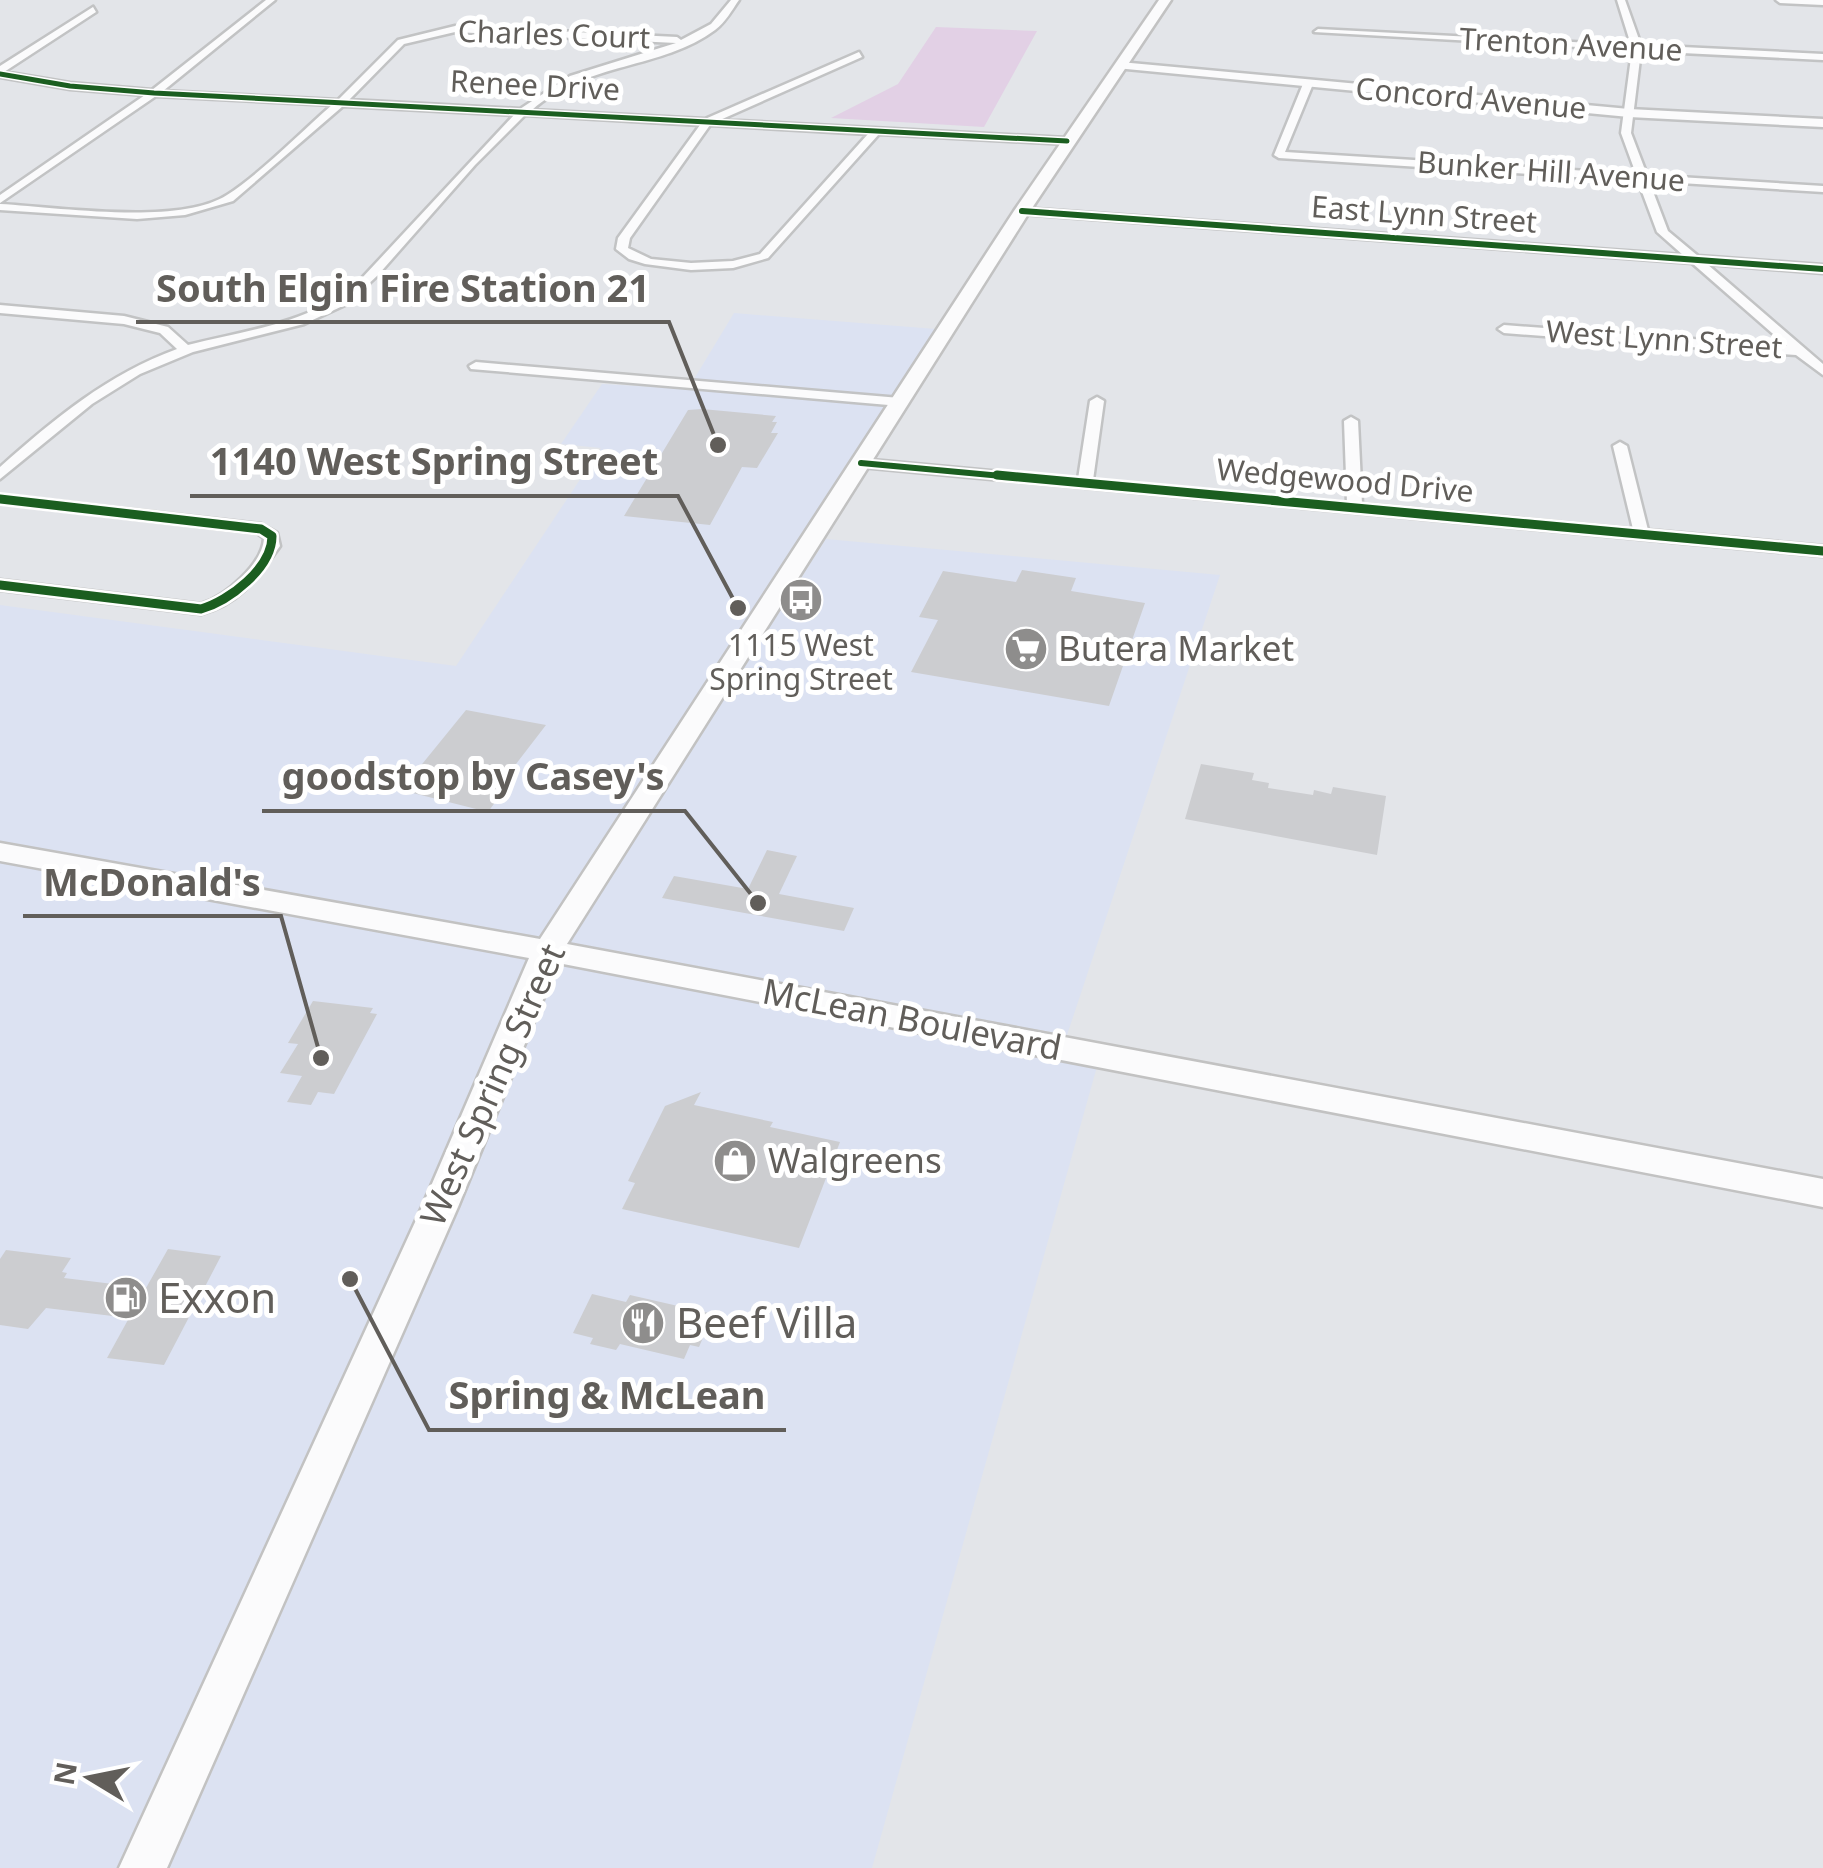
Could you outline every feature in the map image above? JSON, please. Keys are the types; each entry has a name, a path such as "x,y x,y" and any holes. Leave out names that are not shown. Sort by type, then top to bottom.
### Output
{"main road":[{"name":"West Spring Street","path":"143,1868 440,1206 547,952 1067,140 1165,0"},
{"name":"McLean Boulevard","path":"0,852 1823,1193"}],"street":[{"path":"0,200 154,93 271,0"},
{"path":"0,475 88,399 128,373 186,350 278,328 335,306 375,272 524,112 554,88 591,71 688,40 714,26 736,0"},
{"path":"1621,0 1637,48 1626,132 1663,232 1690,260 1823,370"},
{"path":"1780,0 1823,2"},
{"path":"0,72 93,10"},
{"name":"Charles Court","path":"344,100 402,42 420,35 455,29 688,40"},
{"name":"Trenton Avenue","path":"1318,32 1823,58"},
{"path":"859,55 707,122 624,238 622,249 647,262 715,267 746,264 764,256 876,131"},
{"name":"Concord Avenue","path":"1120,66 1629,113 1823,123"},
{"name":"Renee Drive","path":"0,72 70,86 154,93 1067,140"},
{"name":"Bunker Hill Avenue","path":"1308,84 1278,155 1823,189"},
{"path":"0,207 136,216 185,212 230,199 344,100"},
{"name":"East Lynn Street","path":"1022,210 1823,269"},
{"path":"0,309 124,320 164,330 186,350"},
{"name":"West Lynn Street","path":"1504,329 1823,354"},
{"path":"476,366 900,402"},
{"path":"1085,482 1097,402"},
{"path":"1351,420 1355,507"},
{"path":"1620,446 1641,532"},
{"name":"Wedgewood Drive","path":"862,463 1823,551"},
{"path":"0,498 261,529 272,536 272,546 234,596 216,606 201,608 0,585"}],"shaded area":[{"path":"936,27 1037,31 984,127 831,118 898,84"},
{"path":"734,313 936,329 852,469 543,943 0,847 0,605 456,666 601,448 561,444 602,384 688,389"},
{"path":"826,539 1220,575 1067,1035 567,944"},
{"path":"0,861 533,957 122,1868 0,1868"},
{"path":"556,962 1098,1063 872,1868 159,1868"}],"building":[{"path":"688,410 776,416 771,433 778,433 757,468 742,467 710,525 624,516"},
{"name":"Butera Market","path":"1022,570 1076,578 1071,591 1145,603 1109,706 911,672 938,620 919,617 943,571 1016,582"},
{"path":"466,710 546,725 506,777 513,778 488,812 401,790"},
{"path":"1201,764 1254,773 1252,780 1269,783 1268,788 1313,795 1314,790 1331,794 1333,787 1386,796 1377,855 1185,819"},
{"path":"767,850 797,856 779,894 854,908 844,931 662,898 674,876 748,889"},
{"path":"313,1001 373,1008 370,1013 377,1014 334,1094 318,1092 311,1105 287,1102 302,1076 280,1073 298,1044 288,1043"},
{"name":"Walgreens","path":"701,1092 694,1105 840,1142 799,1248 622,1209 635,1183 628,1181 665,1106"},
{"name":"Exxon","path":"168,1249 221,1256 164,1365 107,1358 129,1318 46,1308 28,1329 0,1325 0,1259 6,1250 71,1258 62,1272 67,1273 64,1278 146,1288"},
{"name":"Beef Villa","path":"592,1294 626,1302 630,1295 713,1314 699,1347 690,1345 684,1359 620,1344 616,1350 590,1344 593,1338 573,1333"}],"cycle path":[{"path":"0,74 70,86 154,93 1067,141"},
{"path":"1022,211 1823,269"},
{"path":"861,463 1823,551"},
{"path":"0,499 261,529 272,536 272,546 234,594 201,609 0,585"}],"place":[{"name":"South Elgin Fire Station 21","path":"718,445"},
{"name":"1115 West Spring Street","path":"801,600"},
{"name":"1140 West Spring Street","path":"738,608"},
{"name":"Butera Market","path":"1026,649"},
{"name":"goodstop by Casey's","path":"758,903"},
{"name":"McDonald's","path":"321,1058"},
{"name":"Walgreens","path":"735,1161"},
{"name":"Spring & McLean","path":"350,1279"},
{"name":"Exxon","path":"126,1298"},
{"name":"Beef Villa","path":"643,1323"}]}
